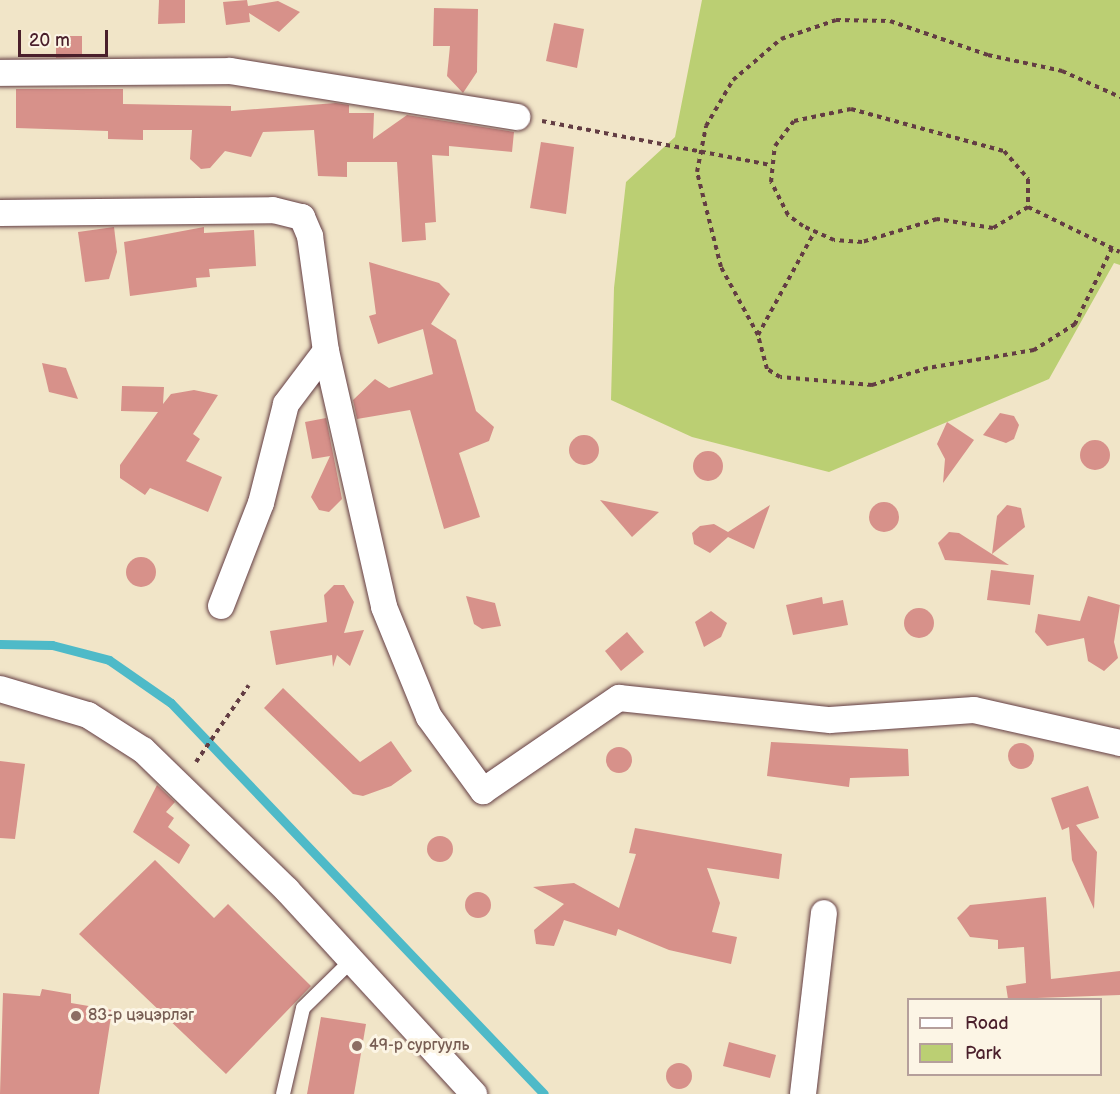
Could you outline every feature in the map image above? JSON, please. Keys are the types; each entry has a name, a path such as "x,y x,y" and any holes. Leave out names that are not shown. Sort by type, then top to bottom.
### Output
{"street":[{"path":"0,73 230,71 517,117"},
{"path":"0,213 289,211 302,217 310,236 326,351 384,607 429,717 483,791 620,698 830,720 974,710 1120,743"},
{"path":"221,606 261,503 286,404 326,351"},
{"path":"0,689 88,715 143,750 232,833 474,1094"},
{"path":"803,1094 824,913"}],"lane":[{"path":"283,1094 303,1008 352,960"}],"path":[{"path":"1112,248 1075,324 1057,340 1005,357 852,385 772,374 758,335 734,297 713,248 699,192 699,151 717,102 755,57 802,28 836,20 890,21 988,55 1062,71 1120,97"},
{"path":"851,109 1004,151 1028,178 1028,207 993,228 937,219 862,242 815,231 788,215 777,201 770,165 781,132 794,121 851,109"},
{"path":"517,117 770,165"},
{"path":"1028,207 1120,252"},
{"path":"758,335 815,231"},
{"path":"190,770 233,716 249,684"}],"green space":[{"path":"702,0 1120,0 1120,265 1114,263 1049,379 829,472 692,437 611,400 614,288 626,182 675,137"}],"building":[{"path":"159,0 185,0 185,23 158,24"},
{"path":"247,0 248,6 278,1 300,12 279,32 249,13 250,22 226,25 223,2"},
{"path":"434,8 478,9 477,72 463,93 447,76 450,46 433,46"},
{"path":"554,23 584,29 577,68 546,61"},
{"path":"56,36 82,36 82,57 56,58"},
{"path":"16,89 123,89 123,104 231,106 231,111 336,103 349,105 349,113 374,113 373,139 407,115 514,132 512,152 449,146 449,156 432,155 436,222 425,223 426,240 402,242 397,162 347,162 347,177 318,176 314,130 263,132 251,157 225,151 210,168 201,169 190,159 192,130 143,130 143,140 108,139 108,131 16,128"},
{"path":"541,142 574,147 566,214 530,208"},
{"path":"114,227 117,252 109,279 85,282 78,232"},
{"path":"204,227 204,233 254,230 256,266 209,269 210,277 196,278 197,287 130,296 124,242"},
{"path":"369,262 439,283 450,294 431,324 456,340 476,411 494,427 489,441 459,453 480,517 444,529 410,410 357,419 353,400 375,379 389,388 433,374 423,329 378,344 369,316 376,314"},
{"path":"42,363 66,368 78,399 49,392"},
{"path":"122,386 164,387 163,404 171,394 194,390 218,395 193,434 200,439 186,461 222,477 208,512 150,488 145,495 120,478 120,465 158,412 121,411"},
{"path":"1000,413 1014,416 1019,425 1014,439 1006,443 983,435"},
{"path":"326,418 342,499 329,512 319,510 311,497 330,456 312,459 305,422"},
{"path":"947,422 974,440 943,483 945,459 937,444"},
{"path":"584,435 595,439 599,450 595,461 584,465 573,461 569,450 573,439"},
{"path":"1095,440 1106,444 1110,455 1106,466 1095,470 1084,466 1080,455 1084,444"},
{"path":"708,451 719,455 723,466 719,477 708,481 697,477 693,466 697,455"},
{"path":"600,500 659,512 632,537"},
{"path":"884,502 895,506 899,517 895,528 884,532 873,528 869,517 873,506"},
{"path":"770,505 754,549 728,537 710,553 694,544 692,533 700,526 714,524 728,532"},
{"path":"1007,505 1021,508 1025,527 992,554 997,516"},
{"path":"949,532 959,533 1009,565 945,560 938,543"},
{"path":"141,557 152,561 156,572 152,583 141,587 130,583 126,572 130,561"},
{"path":"991,570 1034,575 1030,605 987,600"},
{"path":"334,585 344,585 354,602 344,633 364,630 350,666 337,655 333,667 332,655 276,665 270,631 327,622 324,595"},
{"path":"466,596 495,603 501,626 482,629 474,624"},
{"path":"1088,596 1120,605 1114,642 1118,658 1104,671 1088,661 1084,638 1047,646 1035,632 1038,614 1080,621"},
{"path":"822,597 823,604 843,600 848,625 793,635 786,605"},
{"path":"919,608 930,612 934,623 930,634 919,638 908,634 904,623 908,612"},
{"path":"711,611 727,623 721,637 704,647 695,622"},
{"path":"627,632 644,652 621,671 605,651"},
{"path":"283,688 360,762 391,741 412,771 391,786 363,796 353,794 264,708"},
{"path":"771,742 908,749 909,776 850,778 849,787 767,776"},
{"path":"1021,743 1030,747 1034,756 1030,765 1021,769 1012,765 1008,756 1012,747"},
{"path":"619,747 628,751 632,760 628,769 619,773 610,769 606,760 610,751"},
{"path":"0,761 25,764 15,839 0,838"},
{"path":"157,785 175,802 166,812 174,818 168,827 190,845 179,864 133,832"},
{"path":"1088,786 1099,818 1076,825 1097,852 1094,909 1072,860 1069,827 1062,830 1051,798"},
{"path":"635,828 782,854 779,879 707,868 720,903 712,932 737,937 731,964 669,950 618,929 616,936 564,920 554,946 536,944 534,930 564,904 533,887 574,883 619,908 636,854 629,853"},
{"path":"440,836 449,840 453,849 449,858 440,862 431,858 427,849 431,840"},
{"path":"155,860 214,918 228,904 311,986 226,1074 79,934"},
{"path":"478,892 487,896 491,905 487,914 478,918 469,914 465,905 469,896"},
{"path":"1046,897 1051,979 1120,971 1120,995 1008,998 1006,986 1026,983 1024,947 998,949 998,940 970,937 957,918 970,905"},
{"path":"42,989 71,994 71,1003 112,1010 99,1094 0,1094 3,993 40,996"},
{"path":"321,1017 366,1024 354,1094 307,1094"},
{"path":"729,1042 776,1055 770,1078 723,1066"},
{"path":"679,1063 688,1067 692,1076 688,1085 679,1089 670,1085 666,1076 670,1067"}],"waterway":[{"path":"0,644 52,645 109,660 171,703 544,1094"}],"place":[{"name":"83-р цэцэрлэг","path":"76,1016"},
{"name":"49-р сургууль","path":"357,1046"}]}
